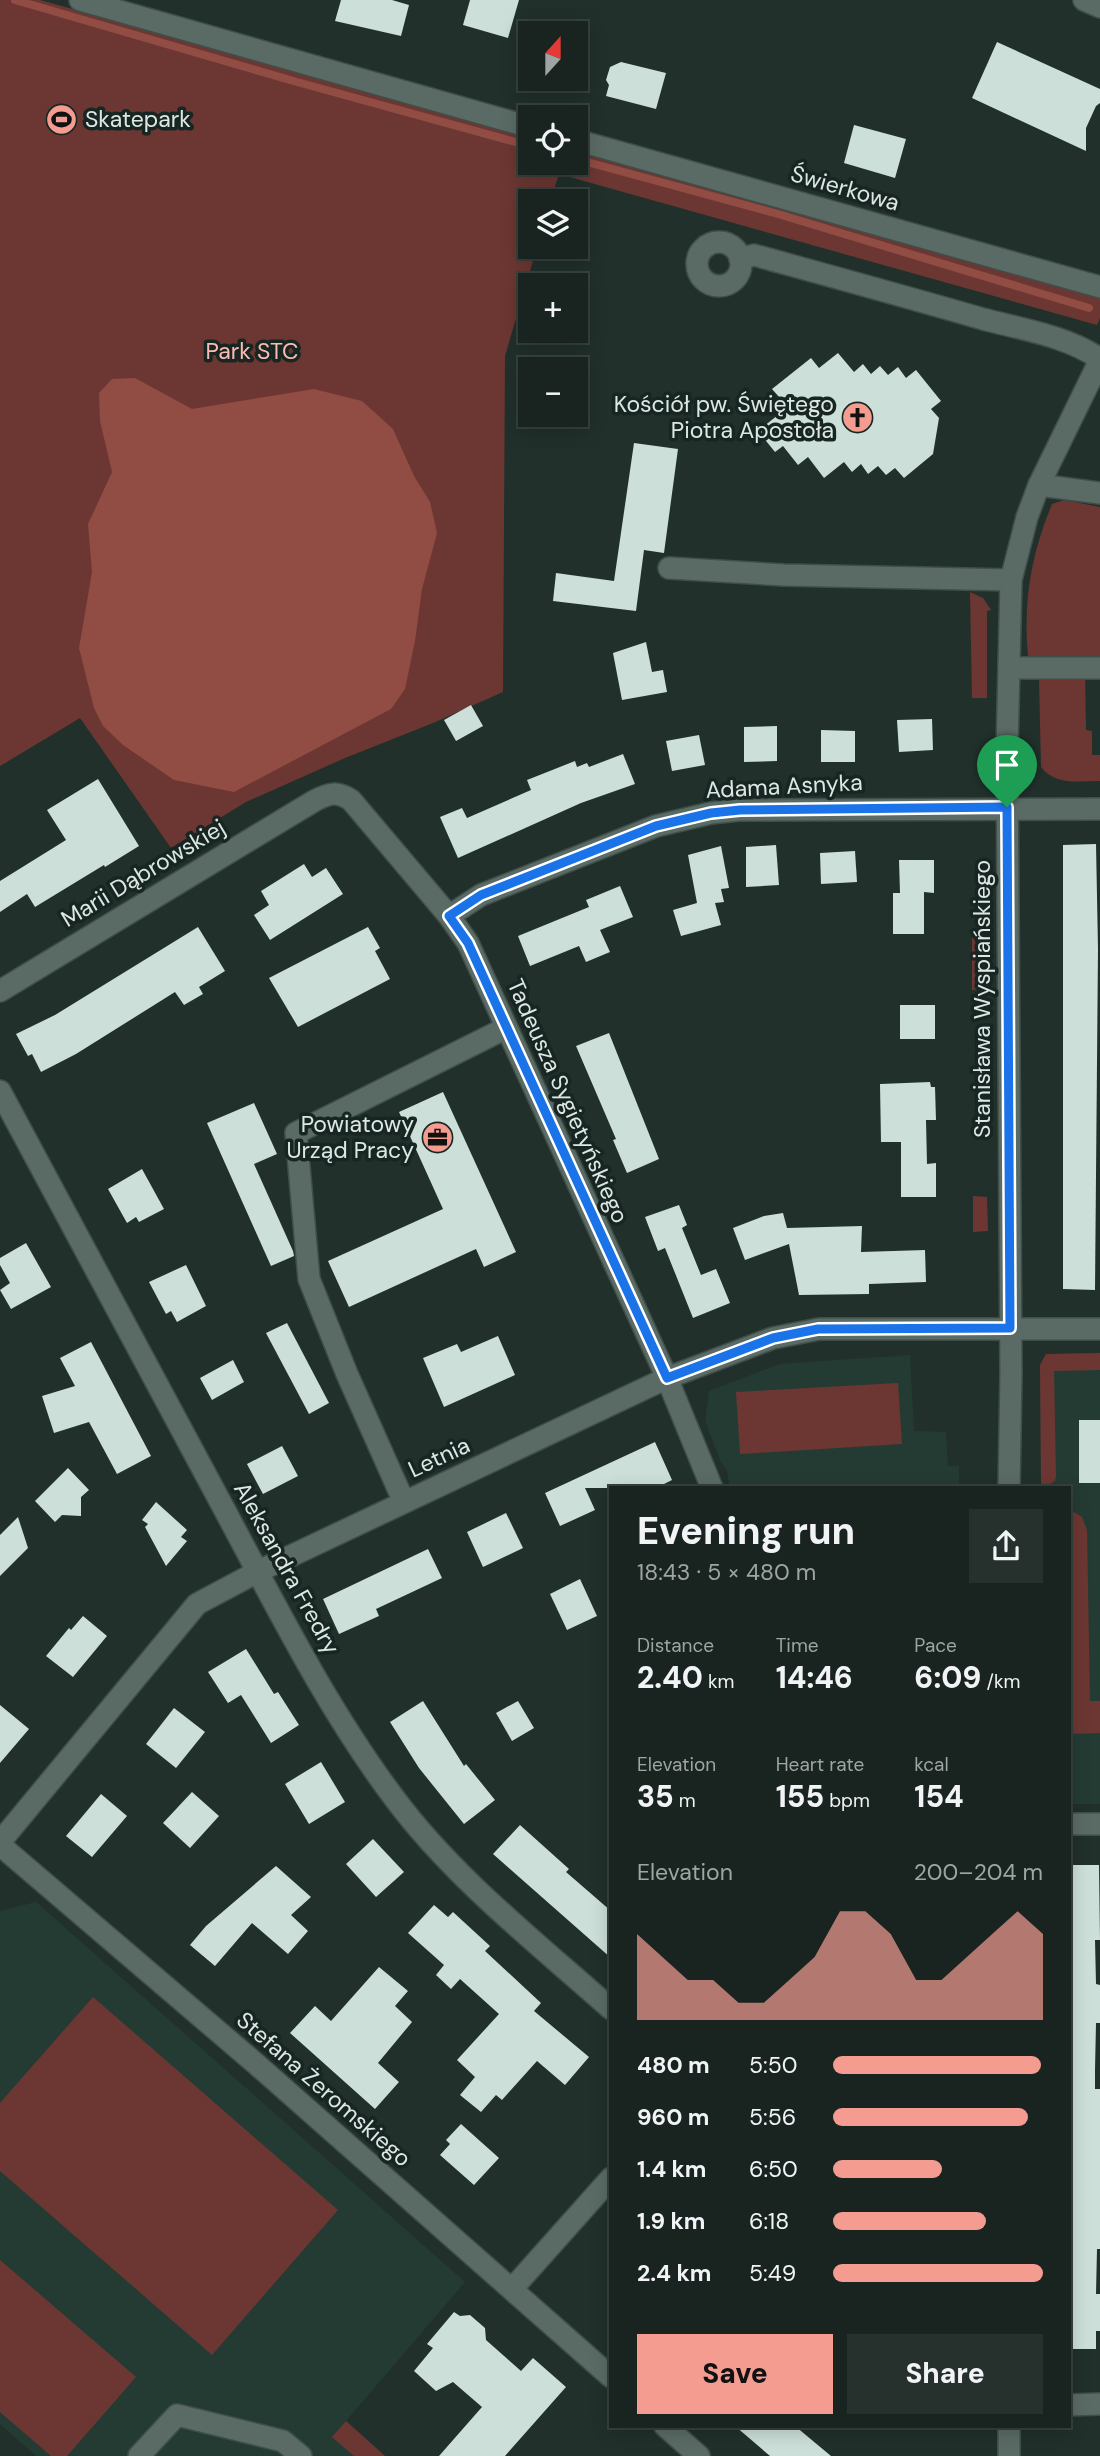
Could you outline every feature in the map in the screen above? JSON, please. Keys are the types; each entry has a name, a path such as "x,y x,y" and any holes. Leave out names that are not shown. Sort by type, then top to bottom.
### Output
{"street":[{"path":"80,0 518,124"},
{"path":"1084,0 1100,8"},
{"name":"Świerkowa","path":"588,143 1100,287"},
{"path":"740,260 754,256 1031,332 1086,349 1098,368"},
{"name":"Stanisława Wyspiańskiego","path":"1009,1486 1007,807 1010,580 1027,516 1039,485 1098,368"},
{"path":"1039,485 1100,493"},
{"path":"669,568 784,575 1010,580"},
{"path":"1009,668 1100,668"},
{"name":"Tadeusza Sygietyńskiego","path":"314,801 326,794 340,792 351,800 449,916 468,943 667,1378 711,1486"},
{"name":"Marii Dąbrowskiej","path":"0,991 314,801"},
{"name":"Adama Asnyka","path":"449,916 481,895 591,851 656,826 711,813 740,810 1100,808"},
{"path":"404,1502 346,1374 309,1279 296,1133 506,1028"},
{"name":"Aleksandra Fredry","path":"0,1091 257,1572 354,1742 396,1801 430,1841 468,1880 609,2007"},
{"name":"Letnia","path":"0,1843 197,1604 257,1572 667,1378 773,1338 818,1329 1100,1329"},
{"path":"1071,1824 1100,1824"},
{"name":"Stefana Żeromskiego","path":"0,1843 255,2063 609,2375"},
{"path":"512,2289 609,2180"},
{"path":"1071,2405 1100,2404"},
{"path":"145,2454 177,2415 283,2441 301,2456"},
{"path":"667,2428 699,2456"},
{"path":"1009,2428 1009,2456"}],"shaded area":[{"path":"135,378 192,409 314,389 362,401 393,429 414,476 430,502 437,533 422,589 405,689 391,709 234,792 174,780 123,745 103,726 94,708 79,648 92,572 88,524 112,472 100,421 99,393 112,379"},
{"path":"1100,1353 1100,1804 1071,1804 1071,1486 1041,1486 1040,1365 1046,1354"},
{"path":"910,1355 914,1431 946,1432 948,1466 959,1466 959,1486 730,1486 727,1471 705,1421 709,1391 780,1364"},
{"path":"36,1902 465,2282 346,2421 385,2456 36,2456 0,2424 0,1911"}],"green space":[{"name":"Park STC","path":"0,0 40,0 518,133 518,175 559,175 554,189 518,189 518,259 533,259 529,273 518,273 518,312 505,356 503,692 246,802 171,848 80,718 0,766"},
{"name":"Park STC","path":"588,152 1100,298 1100,318 1097,325 563,175 588,175"},
{"path":"1064,500 1100,507 1100,662 1040,661 1028,656 1028,597 1034,560 1052,504"},
{"path":"970,592 983,598 991,610 987,611 987,698 972,698"},
{"path":"1085,674 1086,730 1092,731 1092,755 1100,755 1100,781 1060,780 1041,767 1039,678"},
{"path":"972,931 987,932 987,990 972,990"},
{"path":"973,1196 987,1197 988,1231 973,1232"},
{"path":"1100,1353 1100,1370 1054,1371 1056,1476 1055,1481 1041,1485 1040,1365 1046,1354"},
{"path":"898,1383 902,1444 740,1454 736,1392"},
{"path":"1071,1510 1082,1517 1087,1530 1090,1701 1100,1701 1100,1733 1071,1734"},
{"path":"93,1997 338,2210 212,2355 0,2171 0,2103"},
{"path":"0,2260 136,2377 67,2456 51,2456 0,2412"},
{"path":"346,2421 385,2456 354,2456 332,2437"}],"building":[{"path":"341,0 392,0 409,5 401,36 335,21"},
{"path":"470,0 519,0 508,38 463,25"},
{"path":"997,42 1100,89 1100,103 1086,128 1086,151 972,98"},
{"path":"621,62 666,73 656,109 606,96 609,85 606,80 610,67"},
{"path":"854,125 906,139 895,178 844,163"},
{"name":"Kościół pw. Świętego Piotra Apostoła","path":"838,353 854,372 863,364 871,374 880,366 888,375 898,367 906,378 916,370 941,401 931,409 939,418 933,454 904,478 895,468 886,475 878,466 868,474 861,464 852,472 844,462 824,478 808,457 798,465 783,446 775,452 758,431 778,415 770,406 780,398 772,389 811,358 819,368"},
{"path":"634,443 678,449 664,553 644,550 636,611 553,601 556,573 614,581"},
{"path":"646,642 652,672 663,670 667,692 622,700 613,653"},
{"path":"471,705 483,726 456,741 444,720"},
{"path":"932,719 933,750 899,752 897,720"},
{"path":"777,726 777,761 744,762 744,727"},
{"path":"821,730 855,731 855,762 821,762"},
{"path":"699,735 705,765 672,771 666,741"},
{"path":"623,754 635,784 581,803 458,858 440,817 462,808 467,818 531,790 527,780 575,761 577,767 587,763 589,767"},
{"path":"98,779 139,846 35,907 27,894 0,912 0,881 66,840 47,810"},
{"path":"1096,844 1098,949 1095,1290 1063,1289 1063,845"},
{"path":"776,845 779,885 746,887 746,847"},
{"path":"721,846 729,888 721,889 724,902 715,903 721,925 681,936 673,910 697,903 688,855"},
{"path":"855,851 857,882 821,884 820,853"},
{"path":"899,860 934,860 934,893 924,892 924,934 893,934 893,893 900,893"},
{"path":"304,864 312,877 326,868 343,894 270,940 254,915 269,905 261,891"},
{"path":"620,886 633,917 600,930 610,952 586,962 579,946 530,966 518,936 589,907 586,900"},
{"path":"198,927 225,971 199,987 203,994 184,1005 175,992 76,1054 41,1072 32,1054 28,1056 16,1034 55,1015"},
{"path":"368,927 380,948 375,951 390,979 298,1027 269,978"},
{"path":"900,1005 935,1005 935,1039 900,1039"},
{"path":"609,1033 659,1159 627,1173 613,1140 616,1139 576,1046"},
{"path":"930,1082 931,1087 935,1087 936,1120 926,1120 927,1164 936,1163 936,1197 901,1197 901,1142 881,1142 880,1084"},
{"path":"443,1092 516,1252 484,1267 476,1249 349,1307 328,1261 443,1209 399,1112"},
{"path":"254,1103 277,1154 254,1164 294,1256 271,1266 207,1123"},
{"path":"142,1169 164,1209 139,1222 136,1217 127,1223 108,1189"},
{"path":"679,1205 687,1225 682,1228 701,1275 716,1269 730,1303 693,1318 665,1248 658,1251 645,1217"},
{"path":"783,1213 787,1228 862,1226 861,1252 925,1250 926,1282 869,1284 869,1294 799,1295 789,1244 745,1260 733,1228 764,1216"},
{"path":"26,1243 51,1287 11,1309 0,1290 10,1283 0,1265 0,1258"},
{"path":"186,1265 206,1306 177,1322 171,1311 166,1314 149,1282"},
{"path":"287,1323 329,1403 309,1414 266,1333"},
{"path":"498,1336 515,1375 444,1407 423,1358 457,1344 461,1352"},
{"path":"91,1342 151,1456 117,1474 89,1422 54,1433 42,1396 75,1386 60,1358"},
{"path":"233,1360 244,1382 212,1400 200,1378"},
{"path":"1079,1420 1100,1420 1100,1483 1079,1483"},
{"path":"655,1442 672,1480 660,1486 585,1488 595,1510 560,1526 545,1493"},
{"path":"282,1446 298,1476 263,1494 247,1464"},
{"path":"68,1468 89,1490 81,1497 81,1516 62,1515 55,1522 35,1501"},
{"path":"156,1502 187,1530 181,1537 187,1541 166,1566 145,1527 148,1524 142,1520"},
{"path":"506,1513 523,1548 483,1567 467,1532"},
{"path":"18,1517 28,1548 0,1576 0,1535"},
{"path":"428,1549 442,1578 376,1609 379,1616 339,1634 323,1599"},
{"path":"580,1579 597,1616 567,1630 550,1594"},
{"path":"83,1616 107,1636 73,1677 46,1656 69,1628 71,1630"},
{"path":"246,1649 274,1694 278,1692 299,1725 271,1743 241,1695 228,1703 208,1672"},
{"path":"423,1701 464,1766 466,1764 495,1800 464,1824 419,1768 390,1722"},
{"path":"518,1701 534,1728 512,1741 496,1713"},
{"path":"0,1705 29,1729 0,1763"},
{"path":"174,1708 205,1732 176,1768 146,1744"},
{"path":"321,1762 345,1802 309,1824 285,1784"},
{"path":"192,1792 219,1816 190,1848 163,1823"},
{"path":"101,1794 127,1816 92,1857 66,1836"},
{"path":"520,1825 569,1869 566,1872 609,1909 609,1956 493,1854"},
{"path":"373,1839 404,1872 376,1897 346,1864"},
{"path":"1071,1865 1099,1865 1100,1940 1095,1940 1096,1984 1100,1985 1100,2023 1096,2023 1095,2089 1100,2089 1100,2249 1097,2249 1096,2294 1100,2294 1100,2331 1096,2331 1096,2349 1071,2349"},
{"path":"276,1866 311,1897 291,1915 308,1931 288,1954 252,1923 215,1966 190,1945 206,1926"},
{"path":"434,1905 448,1917 453,1912 490,1946 485,1951 541,2003 534,2011 589,2057 565,2085 537,2061 502,2100 496,2095 481,2112 460,2095 475,2077 457,2060 499,2014 460,1979 451,1989 436,1975 444,1965 408,1933"},
{"path":"379,1967 408,1991 395,2006 412,2022 378,2063 399,2082 375,2109 290,2033 315,2006 331,2021"},
{"path":"461,2124 499,2158 474,2185 440,2155 450,2144 446,2140"},
{"path":"454,2312 460,2316 470,2315 485,2328 486,2340 521,2371 533,2358 566,2387 505,2456 439,2456 482,2407 453,2382 436,2391 414,2371 433,2348 427,2344"},
{"path":"737,2428 797,2428 831,2456 770,2456"}],"waterway":[{"path":"15,0 518,143"},
{"path":"588,162 778,214 1089,308"}],"place":[{"name":"Skatepark","path":"62,119"},
{"name":"Kościół pw. Świętego Piotra Apostoła","path":"857,417"},
{"name":"Powiatowy Urząd Pracy","path":"437,1137"}],"route":[{"path":"1007,807 1010,1328 818,1329 773,1338 667,1378 468,943 449,916 481,895 628,836 656,826 711,813 740,810 1007,807"}]}
